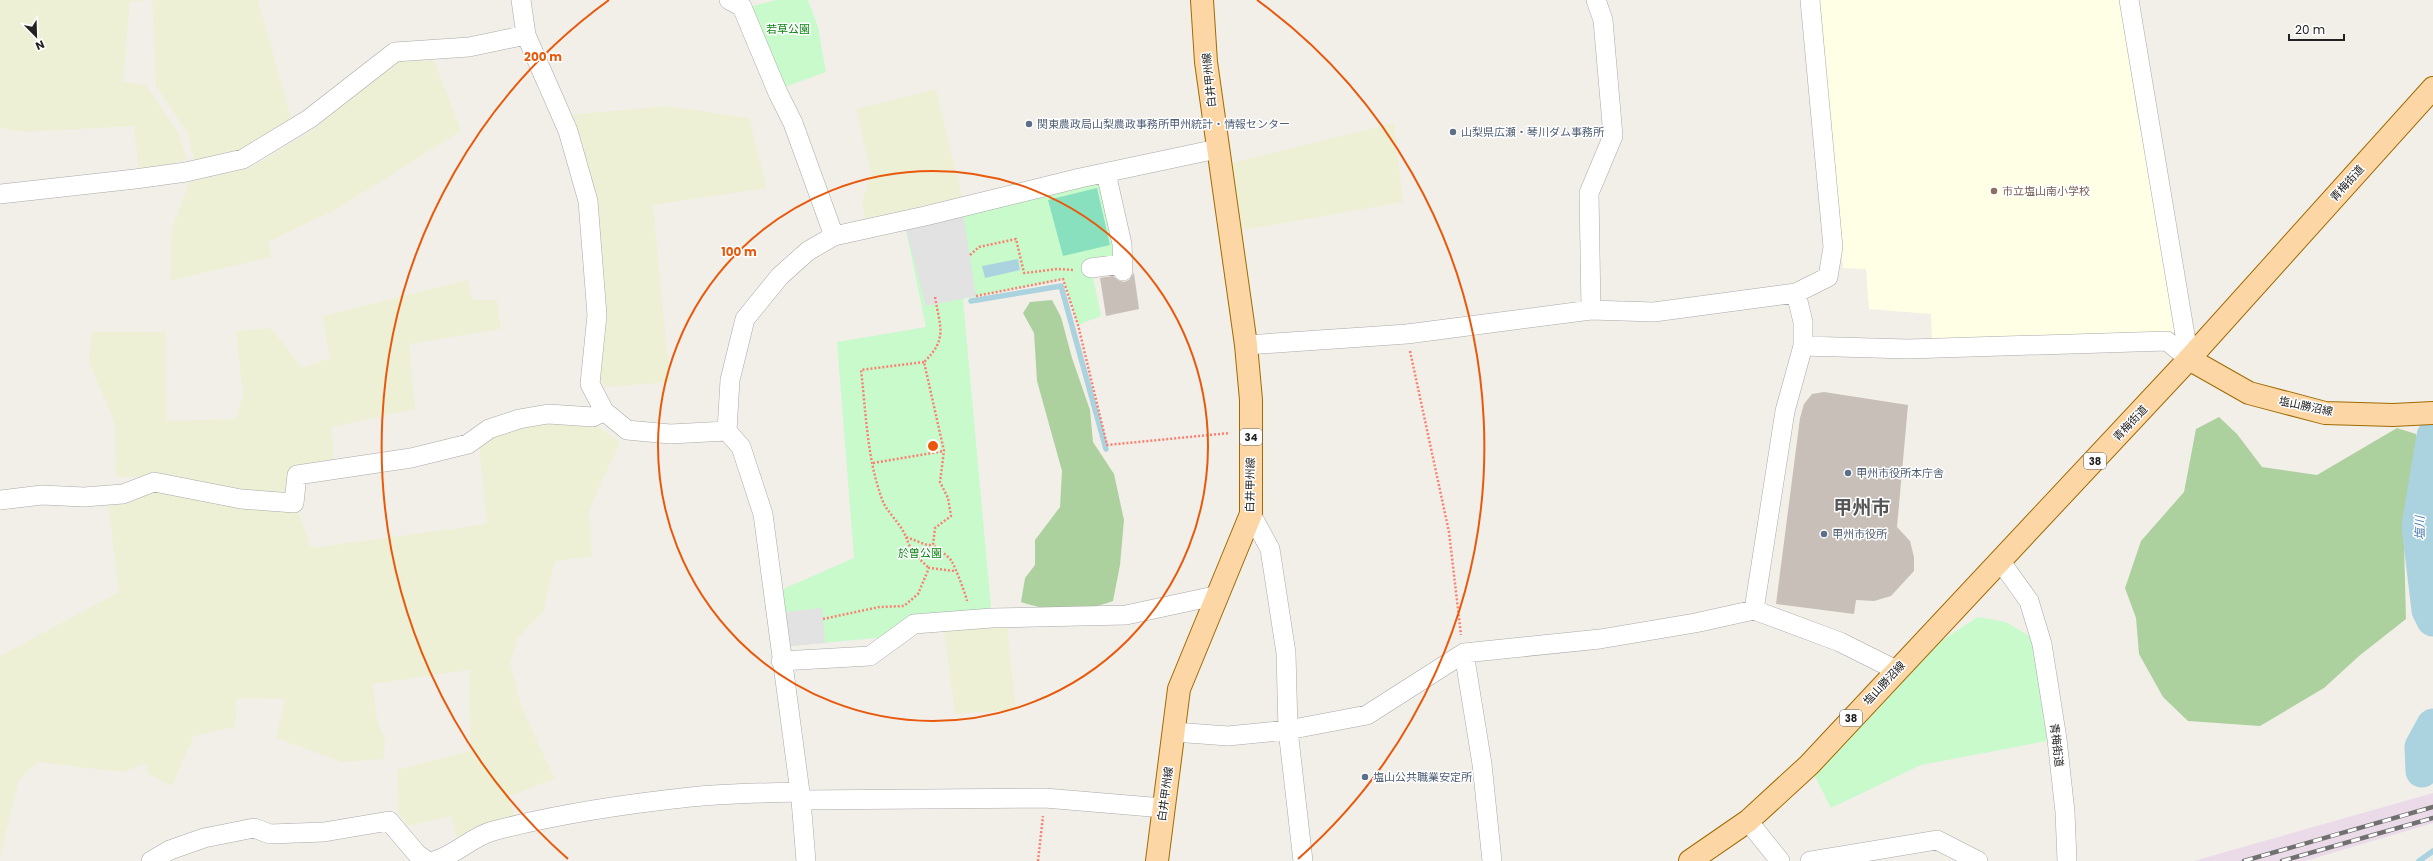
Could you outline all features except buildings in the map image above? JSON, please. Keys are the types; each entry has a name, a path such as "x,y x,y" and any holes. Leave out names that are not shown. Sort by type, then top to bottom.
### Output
{"main road":[{"name":"白井甲州線","path":"1157,861 1179,689 1219,595 1251,514 1251,431 1246,346 1217,149 1206,62 1202,0"},
{"name":"青梅街道","path":"2001,562 2189,360 2433,88"},
{"name":"塩山勝沼線","path":"2189,360 2249,393 2325,413 2393,415 2433,413"},
{"name":"塩山勝沼線","path":"1690,861 1748,821 1809,765 1896,670 2001,562"}],"street":[{"path":"520,0 526,35 568,131 588,201 597,315 590,384 604,411 628,430 670,434 726,431"},
{"path":"730,0 742,8 778,93 794,123 834,236"},
{"path":"1591,310 1589,193 1613,136 1602,20 1596,0"},
{"path":"1246,346 1407,334 1591,310 1654,312 1796,293 1828,277 1833,247 1810,0"},
{"path":"2129,0 2189,360"},
{"path":"0,194 186,172 243,159 309,119 395,52 469,47 526,35"},
{"path":"806,861 801,796 781,661 763,514 741,447 726,431 730,380 745,319 780,276 808,251 834,236 1217,149"},
{"path":"1092,268 1123,267 1122,244 1106,173"},
{"path":"1754,610 1785,411 1803,346 1803,322 1796,293"},
{"path":"1803,346 1908,349 2167,341 2189,360"},
{"path":"0,500 42,495 84,497 123,494 154,482 241,499 294,503 297,475 411,458 461,446 468,444 489,429 519,419 548,414 593,417 604,411"},
{"path":"1251,514 1270,549 1286,652 1288,730 1303,861"},
{"name":"青梅街道","path":"2001,562 2029,601 2042,644 2057,739 2065,812 2067,861"},
{"path":"781,661 870,656 914,624 969,620 1126,615 1219,595"},
{"path":"1174,732 1228,736 1288,730 1367,715 1464,653 1600,639 1695,623 1754,610 1840,642 1896,670"},
{"path":"1464,653 1482,764 1492,861"},
{"path":"434,861 447,857 476,838 492,832 567,815 691,797 801,796 1045,798 1163,808"},
{"path":"151,861 170,850 204,838 254,828 270,834 324,832 389,821 417,854 427,861"},
{"path":"1748,821 1780,861"},
{"path":"1810,861 1937,840 1978,861"}],"path":[{"path":"970,255 978,247 1016,239 1024,273 1092,268"},
{"path":"976,296 1063,279 1078,325 1107,445 1251,431"},
{"path":"935,297 940,339 937,350 924,362 861,370 873,464 882,500 901,525 912,552 929,568 955,571"},
{"path":"1407,334 1448,532 1464,653"},
{"path":"924,362 944,451 940,482 948,498 951,516 935,528 933,545"},
{"path":"873,464 944,451"},
{"path":"906,537 927,546 933,545"},
{"path":"933,545 952,562 960,585 966,593 969,620"},
{"path":"823,619 860,610 904,606 918,594 929,568"},
{"path":"1038,861 1045,798"}],"shaded area":[{"path":"0,0 149,0 130,2 123,81 147,86 179,135 187,160 139,172 134,126 25,132 0,128"},
{"path":"152,0 258,0 292,121 248,152 195,165 188,134 156,86"},
{"name":"市立塩山南小学校","path":"1817,0 2121,0 2137,113 2180,332 1932,341 1931,314 1869,309 1866,269 1843,268"},
{"path":"434,60 461,131 337,209 268,242 271,257 170,281 172,229 189,182 250,168 311,131 396,62"},
{"path":"936,89 962,197 865,219 862,201 871,174 856,109"},
{"path":"667,106 749,118 767,188 653,205 670,382 606,387 597,375 603,311 568,115"},
{"path":"1394,123 1403,202 1243,230 1230,163"},
{"path":"962,207 976,296 926,306 904,221"},
{"path":"468,280 472,300 497,300 501,329 409,344 415,409 332,427 334,464 293,467 289,497 164,477 116,477 115,423 89,363 91,332 166,332 167,421 236,419 243,395 236,331 271,328 302,368 330,358 322,316"},
{"path":"524,424 594,424 620,442 589,510 592,557 555,561 543,612 517,639 510,664 522,708 555,779 508,796 515,817 457,839 451,816 408,826 398,813 397,770 470,751 469,670 373,684 377,721 385,739 384,759 342,762 276,738 285,699 237,698 235,727 194,736 172,786 147,773 147,763 123,772 37,762 19,779 0,858 0,656 119,592 108,504 161,486 297,508 311,548 487,524 479,445"},
{"path":"822,608 825,643 779,647 776,613"},
{"path":"1007,627 1016,710 955,714 944,630"},
{"path":"2433,793 2433,823 2305,861 2194,861"}],"green space":[{"name":"若草公園","path":"777,0 808,0 818,27 826,72 782,88 748,7"},
{"name":"於曽公園","path":"1101,173 1120,258 1090,262 1101,316 1078,325 1063,279 963,299 992,618 897,636 779,647 774,593 854,558 837,342 926,327 904,221"},
{"path":"1097,188 1110,245 1063,256 1048,200"},
{"path":"1052,300 1061,317 1072,358 1090,410 1093,442 1114,474 1124,520 1120,565 1113,601 1089,608 1067,610 1056,610 1033,606 1021,602 1025,578 1035,565 1035,540 1060,507 1062,471 1037,381 1034,333 1023,313 1030,302"},
{"path":"2219,417 2237,434 2262,467 2317,475 2397,428 2416,434 2418,469 2404,543 2406,619 2359,656 2324,688 2260,726 2188,721 2163,697 2139,654 2136,618 2125,588 2141,541 2184,492 2196,429"},
{"path":"1978,617 2006,622 2042,644 2057,739 1921,765 1831,808 1809,765 1896,670"}],"water":[{"path":"1018,259 1020,270 985,278 982,266"}],"waterway":[{"path":"971,301 1061,286 1106,449"},
{"name":"塩川","path":"2433,436 2418,526 2428,610 2433,620"},
{"name":"塩川","path":"2422,771 2421,747 2433,725"},
{"name":"塩川","path":"2419,861 2433,851"}],"railway":[{"path":"2244,861 2433,807"},
{"path":"2282,861 2433,818"}],"place":[{"name":"関東農政局山梨農政事務所甲州統計・情報センター","path":"1029,124"},
{"name":"山梨県広瀬・琴川ダム事務所","path":"1453,132"},
{"name":"市立塩山南小学校","path":"1994,191"},
{"name":"甲州市役所本庁舎","path":"1848,473"},
{"name":"甲州市役所","path":"1824,534"},
{"name":"塩山公共職業安定所","path":"1365,777"}],"district":[{"name":"甲州市","path":"1862,507"}]}
